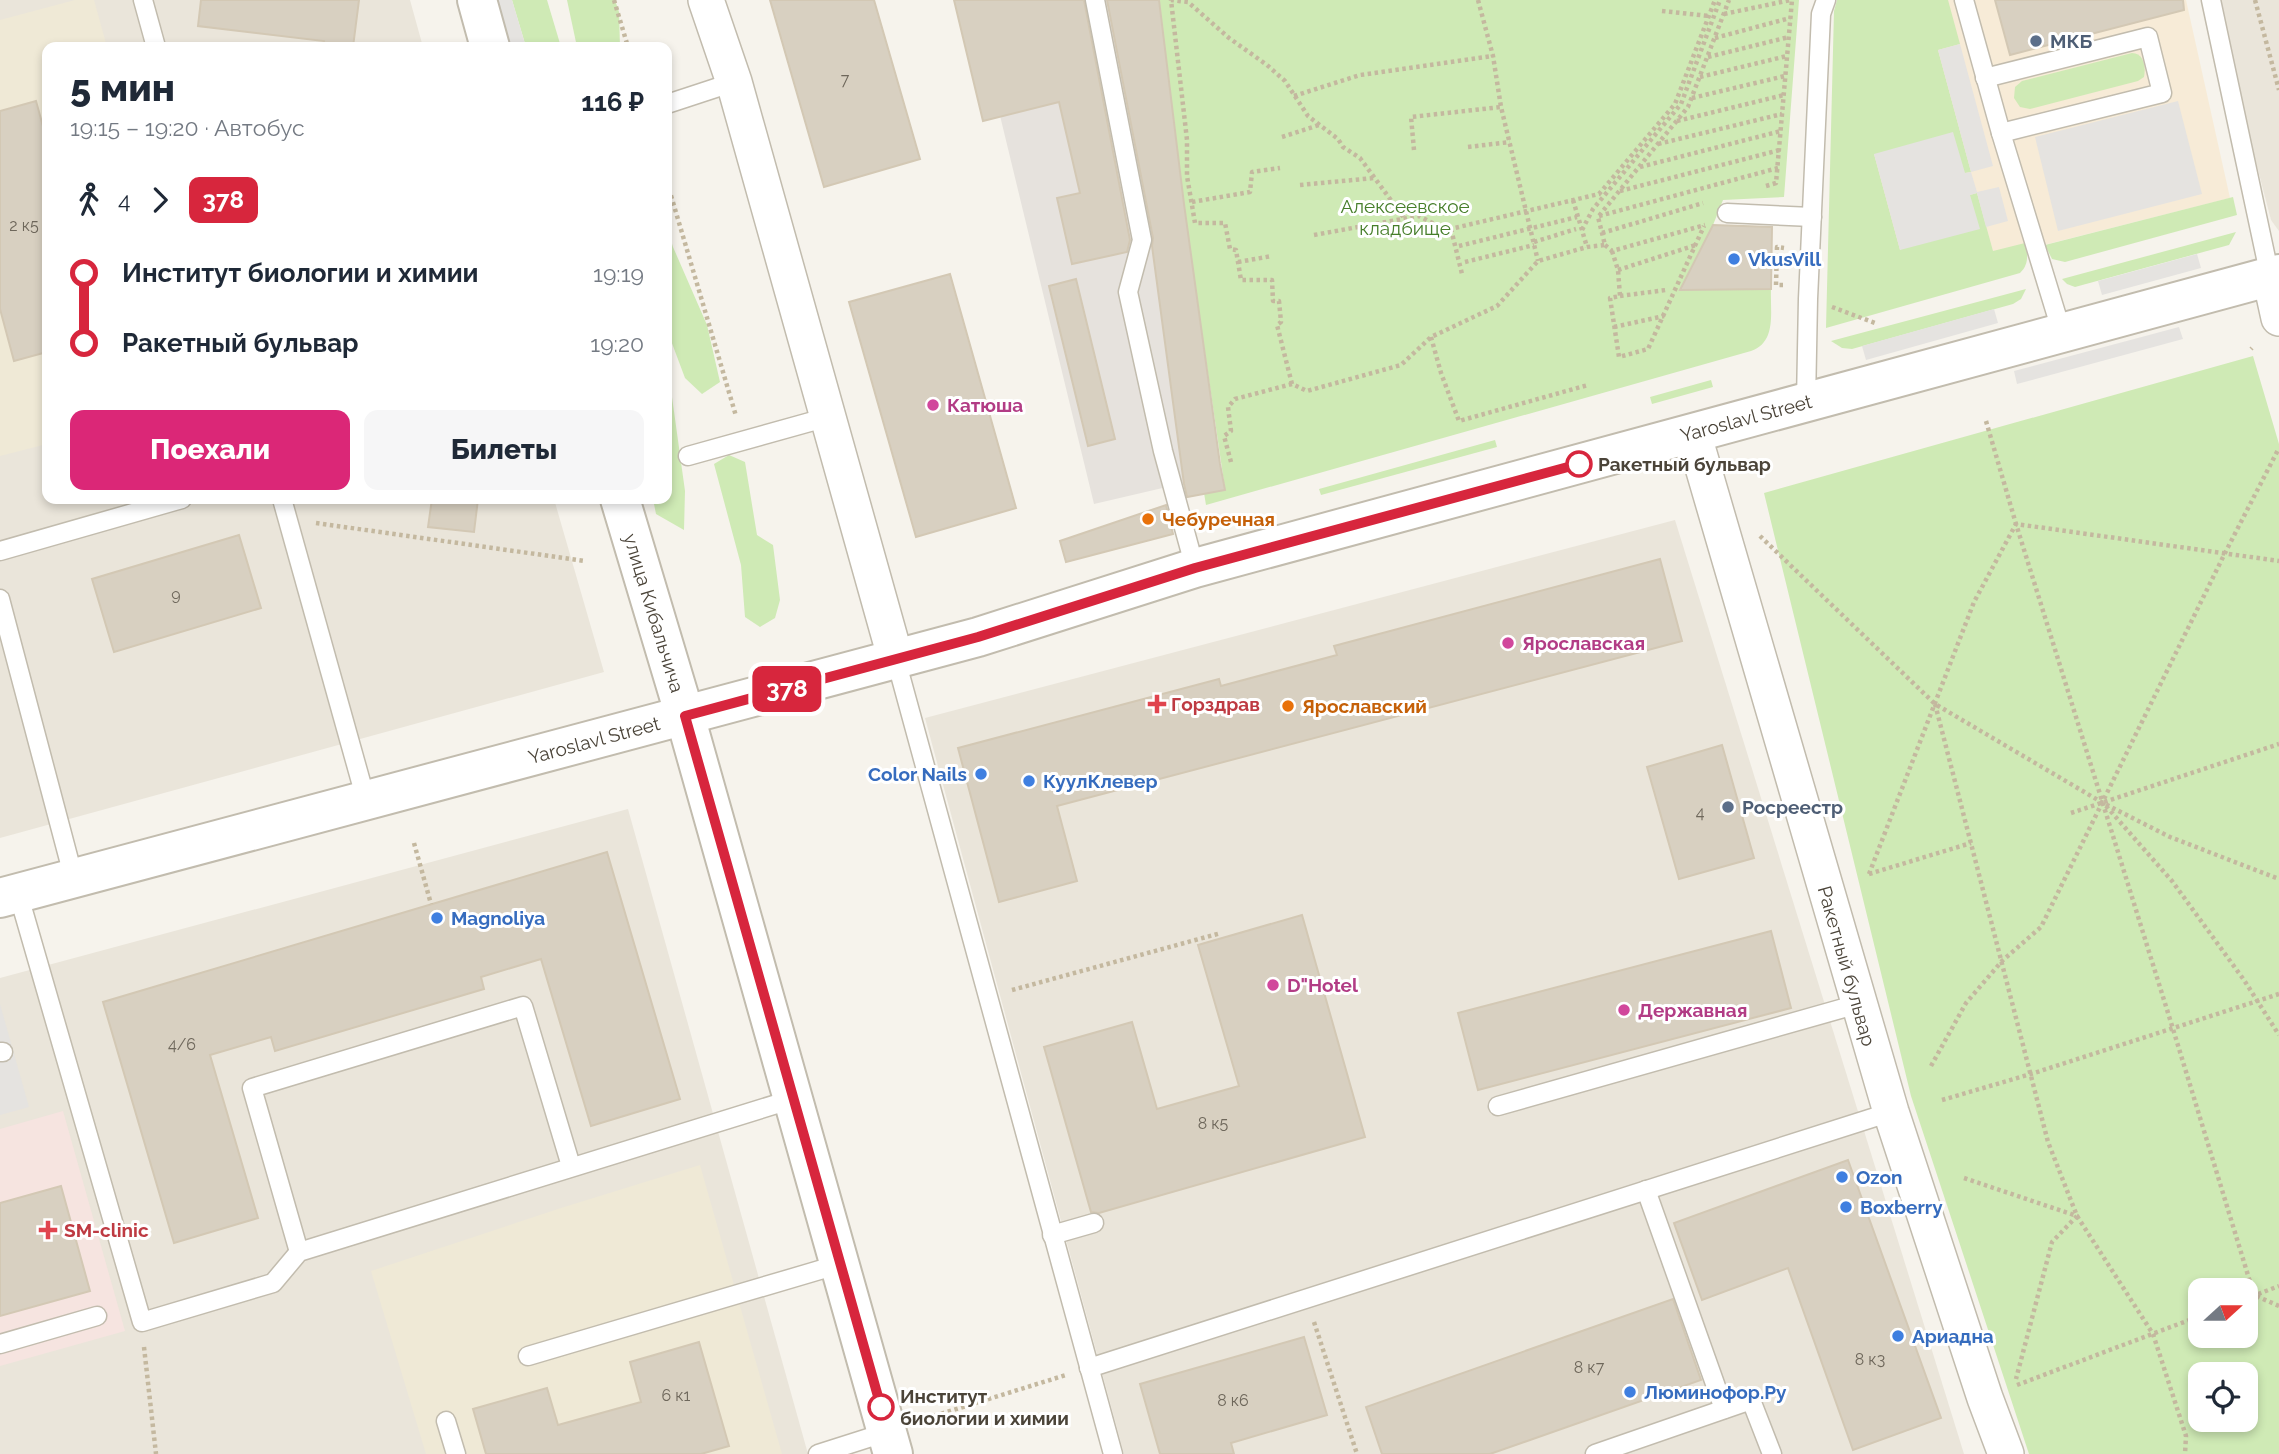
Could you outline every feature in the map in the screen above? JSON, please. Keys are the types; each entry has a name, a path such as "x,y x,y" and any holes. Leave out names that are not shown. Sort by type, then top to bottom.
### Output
{"street":[{"path":"477,0 489,42"},
{"path":"706,0 734,82 895,660"},
{"path":"2274,276 2279,318"},
{"name":"Yaroslavl Street","path":"9,896 895,660 978,637 1195,568 2274,276"},
{"name":"Ракетный бульвар","path":"1693,433 1858,1004 1985,1398 1997,1451"},
{"name":"улица Кибальчича","path":"621,504 685,716 890,1443"}],"lane":[{"path":"143,0 155,42"},
{"path":"1096,0 1142,240 1128,292 1163,451 1195,568"},
{"path":"1806,402 1821,14 1826,0"},
{"path":"1964,0 2062,333"},
{"path":"2211,0 2274,276"},
{"path":"1985,78 2148,37 2162,93 2001,133"},
{"path":"672,102 734,82"},
{"path":"1717,208 1812,217"},
{"path":"688,456 828,417"},
{"path":"0,551 164,504"},
{"path":"284,504 366,800"},
{"path":"0,599 74,879"},
{"path":"895,660 1113,1454"},
{"path":"9,896 142,1322 273,1283 299,1252 793,1098"},
{"path":"1498,1106 1858,1004"},
{"path":"299,1252 252,1088 523,1006 571,1166"},
{"path":"1089,1368 1891,1112"},
{"path":"1646,1190 1724,1409"},
{"path":"1052,1235 1094,1223"},
{"path":"528,1356 840,1264"},
{"path":"0,1344 97,1316"},
{"path":"1595,1454 1751,1400 1772,1454"},
{"path":"446,1420 456,1454"},
{"path":"818,1454 890,1443"}],"path":[{"path":"614,0 627,42"},
{"path":"1292,384 1277,326 1281,322 1279,301 1273,301 1272,280 1241,280 1236,250 1230,249 1225,223 1195,223 1187,176 1187,139 1171,0 1188,2 1229,38 1267,65 1285,82 1308,116 1338,139 1343,147 1360,158 1404,218"},
{"path":"1478,0 1538,261"},
{"path":"1314,235 1419,216 1446,230 1599,194 1675,104 1717,0"},
{"path":"1465,262 1579,230 1593,209 1681,104 1717,0"},
{"path":"1598,217 1688,107 1729,0"},
{"path":"1723,14 1792,0 1776,183 1764,187"},
{"path":"2255,0 2279,90"},
{"path":"1662,11 1709,16"},
{"path":"1714,38 1790,18"},
{"path":"1707,58 1789,37"},
{"path":"1294,96 1360,75 1493,56"},
{"path":"1699,77 1787,56"},
{"path":"1692,98 1785,76"},
{"path":"1676,122 1784,95"},
{"path":"1414,149 1411,117 1501,107"},
{"path":"1657,144 1782,114"},
{"path":"1282,137 1319,125"},
{"path":"1639,167 1781,131"},
{"path":"1468,147 1510,142"},
{"path":"1619,191 1780,150"},
{"path":"1192,202 1250,192 1252,172 1280,168"},
{"path":"1598,217 1778,168"},
{"path":"1300,185 1374,178"},
{"path":"672,199 743,440"},
{"path":"1573,200 1579,230 1587,247"},
{"path":"1602,233 1717,208"},
{"path":"1665,290 1610,298 1619,357 1648,349 1705,225 1717,208"},
{"path":"1459,246 1577,217"},
{"path":"1598,217 1605,245 1612,251 1618,270 1620,296"},
{"path":"1612,251 1705,225"},
{"path":"1451,229 1462,274"},
{"path":"1231,462 1224,436 1231,431 1228,407 1235,400 1292,384 1307,391 1401,366 1431,337 1497,306 1538,261 1587,247 1605,245"},
{"path":"1618,270 1696,245"},
{"path":"1776,280 1774,263 1777,251"},
{"path":"1238,262 1272,257"},
{"path":"1808,299 1875,323"},
{"path":"1614,327 1664,316"},
{"path":"1431,337 1459,421 1588,385"},
{"path":"1986,421 2248,1278"},
{"path":"1931,1066 1966,1003 2001,961 2041,927 2279,448"},
{"path":"288,519 585,561"},
{"path":"2016,524 2279,561"},
{"path":"1971,843 1869,874 1974,602 2016,524"},
{"path":"1760,536 1935,704 2103,803 2170,837 2279,879"},
{"path":"1935,704 2048,1142 2077,1216 2153,1334 2186,1436 2185,1454"},
{"path":"2071,813 2279,744"},
{"path":"2103,803 2172,881 2279,1035"},
{"path":"414,844 432,904"},
{"path":"1003,993 1220,933"},
{"path":"1942,1100 2279,994"},
{"path":"1965,1178 2077,1216"},
{"path":"2012,1387 2019,1370 2052,1242 2077,1216"},
{"path":"2258,1293 2279,1286"},
{"path":"1307,1297 1357,1454"},
{"path":"2258,1297 2279,1306"},
{"path":"2023,1383 2188,1321"},
{"path":"142,1322 156,1454"},
{"path":"890,1443 953,1408 1089,1368"}],"shaded area":[{"path":"0,0 410,0 422,42 42,42 42,504 555,504 604,672 0,838"},
{"path":"75,0 94,0 106,42 42,42 42,445 0,456 0,20"},
{"path":"494,0 512,0 525,42 507,42"},
{"path":"972,0 1159,0 1225,490 1182,466 1184,483 1094,504"},
{"path":"1896,0 2186,0 2230,198 1849,294"},
{"path":"2214,0 2279,0 2279,231 2271,220"},
{"path":"1960,44 1993,166 1971,172 1938,50"},
{"path":"2178,101 2202,194 2058,231 2035,137"},
{"path":"1953,132 1965,173 1971,172 1977,192 1999,187 2008,221 1986,227 1977,193 1970,195 1980,229 1900,250 1874,154"},
{"path":"2197,254 2201,268 2102,295 2098,281"},
{"path":"1994,309 1998,323 1866,360 1862,346"},
{"path":"2179,327 2183,339 2017,384 2014,371"},
{"path":"1675,520 1964,1454 1124,1454 925,718"},
{"path":"628,809 808,1454 0,1454 0,978"},
{"path":"0,1004 29,1107 0,1115"},
{"name":"SM-clinic","path":"63,1111 125,1331 0,1366 0,1129"},
{"path":"700,1165 782,1454 426,1454 371,1271"}],"green space":[{"path":"512,0 547,0 560,42 525,42"},
{"path":"567,0 615,0 619,12 620,42 576,42"},
{"name":"Алексеевское кладбище","path":"1159,0 1799,0 1784,197 1723,200 1681,289 1771,289 1770,325 1765,341 1751,351 1206,505 1204,493 1225,489 1185,216"},
{"path":"1837,0 1948,0 1960,44 1938,50 1971,172 1874,154 1900,250 1970,195 1977,193 1993,251 2025,243 2027,259 2020,273 1826,328 1834,11"},
{"path":"2132,53 2142,58 2144,65 2144,77 2138,81 2030,109 2020,107 2014,98 2015,87 2022,81"},
{"path":"2233,197 2237,215 2065,262 2052,259 2045,245"},
{"path":"2236,232 2229,245 2075,287 2062,279"},
{"path":"672,244 707,325 720,382 702,394 685,378 672,343"},
{"path":"2026,289 2021,299 2013,304 1852,349 1842,348 1831,341"},
{"name":"Ракетный бульвар","path":"2253,356 2279,444 2279,1454 2029,1454 1911,1096 1764,493"},
{"path":"1711,380 1713,387 1652,404 1650,397"},
{"path":"672,397 685,491 684,530 656,514 654,504 672,504"},
{"path":"1495,440 1497,447 1321,495 1319,489"},
{"path":"729,455 745,462 757,535 773,545 780,600 775,618 760,627 745,617 741,565 714,464"}],"building":[{"path":"201,0 359,0 354,42 324,42 198,26"},
{"path":"770,0 874,0 920,159 824,187"},
{"path":"954,0 1084,0 1130,240 1127,252 1072,264 1057,198 1080,193 1059,102 983,121"},
{"path":"1107,0 1159,0 1184,204 1225,490 1187,497 1153,238"},
{"name":"МКБ","path":"1995,0 2183,0 2184,10 2010,55"},
{"path":"36,101 42,123 42,353 14,361 0,309 0,111"},
{"name":"VkusVill","path":"1713,225 1772,227 1771,289 1680,290"},
{"name":"Катюша","path":"950,274 1016,508 916,537 849,302"},
{"path":"1076,279 1115,439 1088,446 1049,286"},
{"path":"431,504 477,504 474,532 428,527"},
{"name":"Чебуречная","path":"1166,505 1173,534 1066,562 1060,541"},
{"path":"239,535 261,608 114,652 92,579"},
{"path":"1660,559 1682,641 1057,806 1077,881 999,902 958,748 1219,679 1221,686 1337,655 1334,646"},
{"path":"1722,745 1754,858 1679,879 1647,767"},
{"path":"607,852 680,1099 591,1126 541,959 481,977 484,989 275,1051 271,1037 210,1055 258,1218 174,1243 103,1002"},
{"path":"1302,915 1365,1137 1099,1213 1091,1212 1044,1047 1132,1022 1157,1109 1239,1086 1198,945"},
{"name":"Державная","path":"1771,931 1791,1008 1478,1090 1458,1013"},
{"path":"1848,1160 1941,1418 1853,1450 1788,1268 1702,1300 1674,1223"},
{"path":"61,1186 90,1291 0,1316 0,1203"},
{"path":"1673,1299 1701,1380 1490,1454 1382,1454 1366,1407"},
{"path":"1304,1337 1327,1415 1231,1443 1234,1454 1160,1454 1140,1384"},
{"path":"699,1342 729,1446 701,1454 486,1454 473,1409 547,1388 558,1425 641,1402 630,1362"}],"bus line":[{"name":"378","path":"881,1407 685,716 978,637 1195,568 1579,464"}],"place":[{"name":"МКБ","path":"2036,41"},
{"name":"VkusVill","path":"1734,259"},
{"name":"Катюша","path":"933,405"},
{"name":"Ракетный бульвар","path":"1579,464"},
{"name":"Чебуречная","path":"1148,519"},
{"name":"Ярославская","path":"1508,643"},
{"name":"Горздрав","path":"1157,704"},
{"name":"Ярославский","path":"1288,706"},
{"name":"Color Nails","path":"981,774"},
{"name":"КуулКлевер","path":"1029,781"},
{"name":"Росреестр","path":"1728,807"},
{"name":"Magnoliya","path":"437,918"},
{"name":"D\"Hotel","path":"1273,985"},
{"name":"Державная","path":"1624,1010"},
{"name":"Ozon","path":"1842,1177"},
{"name":"Boxberry","path":"1846,1207"},
{"name":"SM-clinic","path":"48,1230"},
{"name":"Ариадна","path":"1898,1336"},
{"name":"Люминофор.Ру","path":"1630,1392"},
{"name":"Институт биологии и химии","path":"881,1407"}]}
